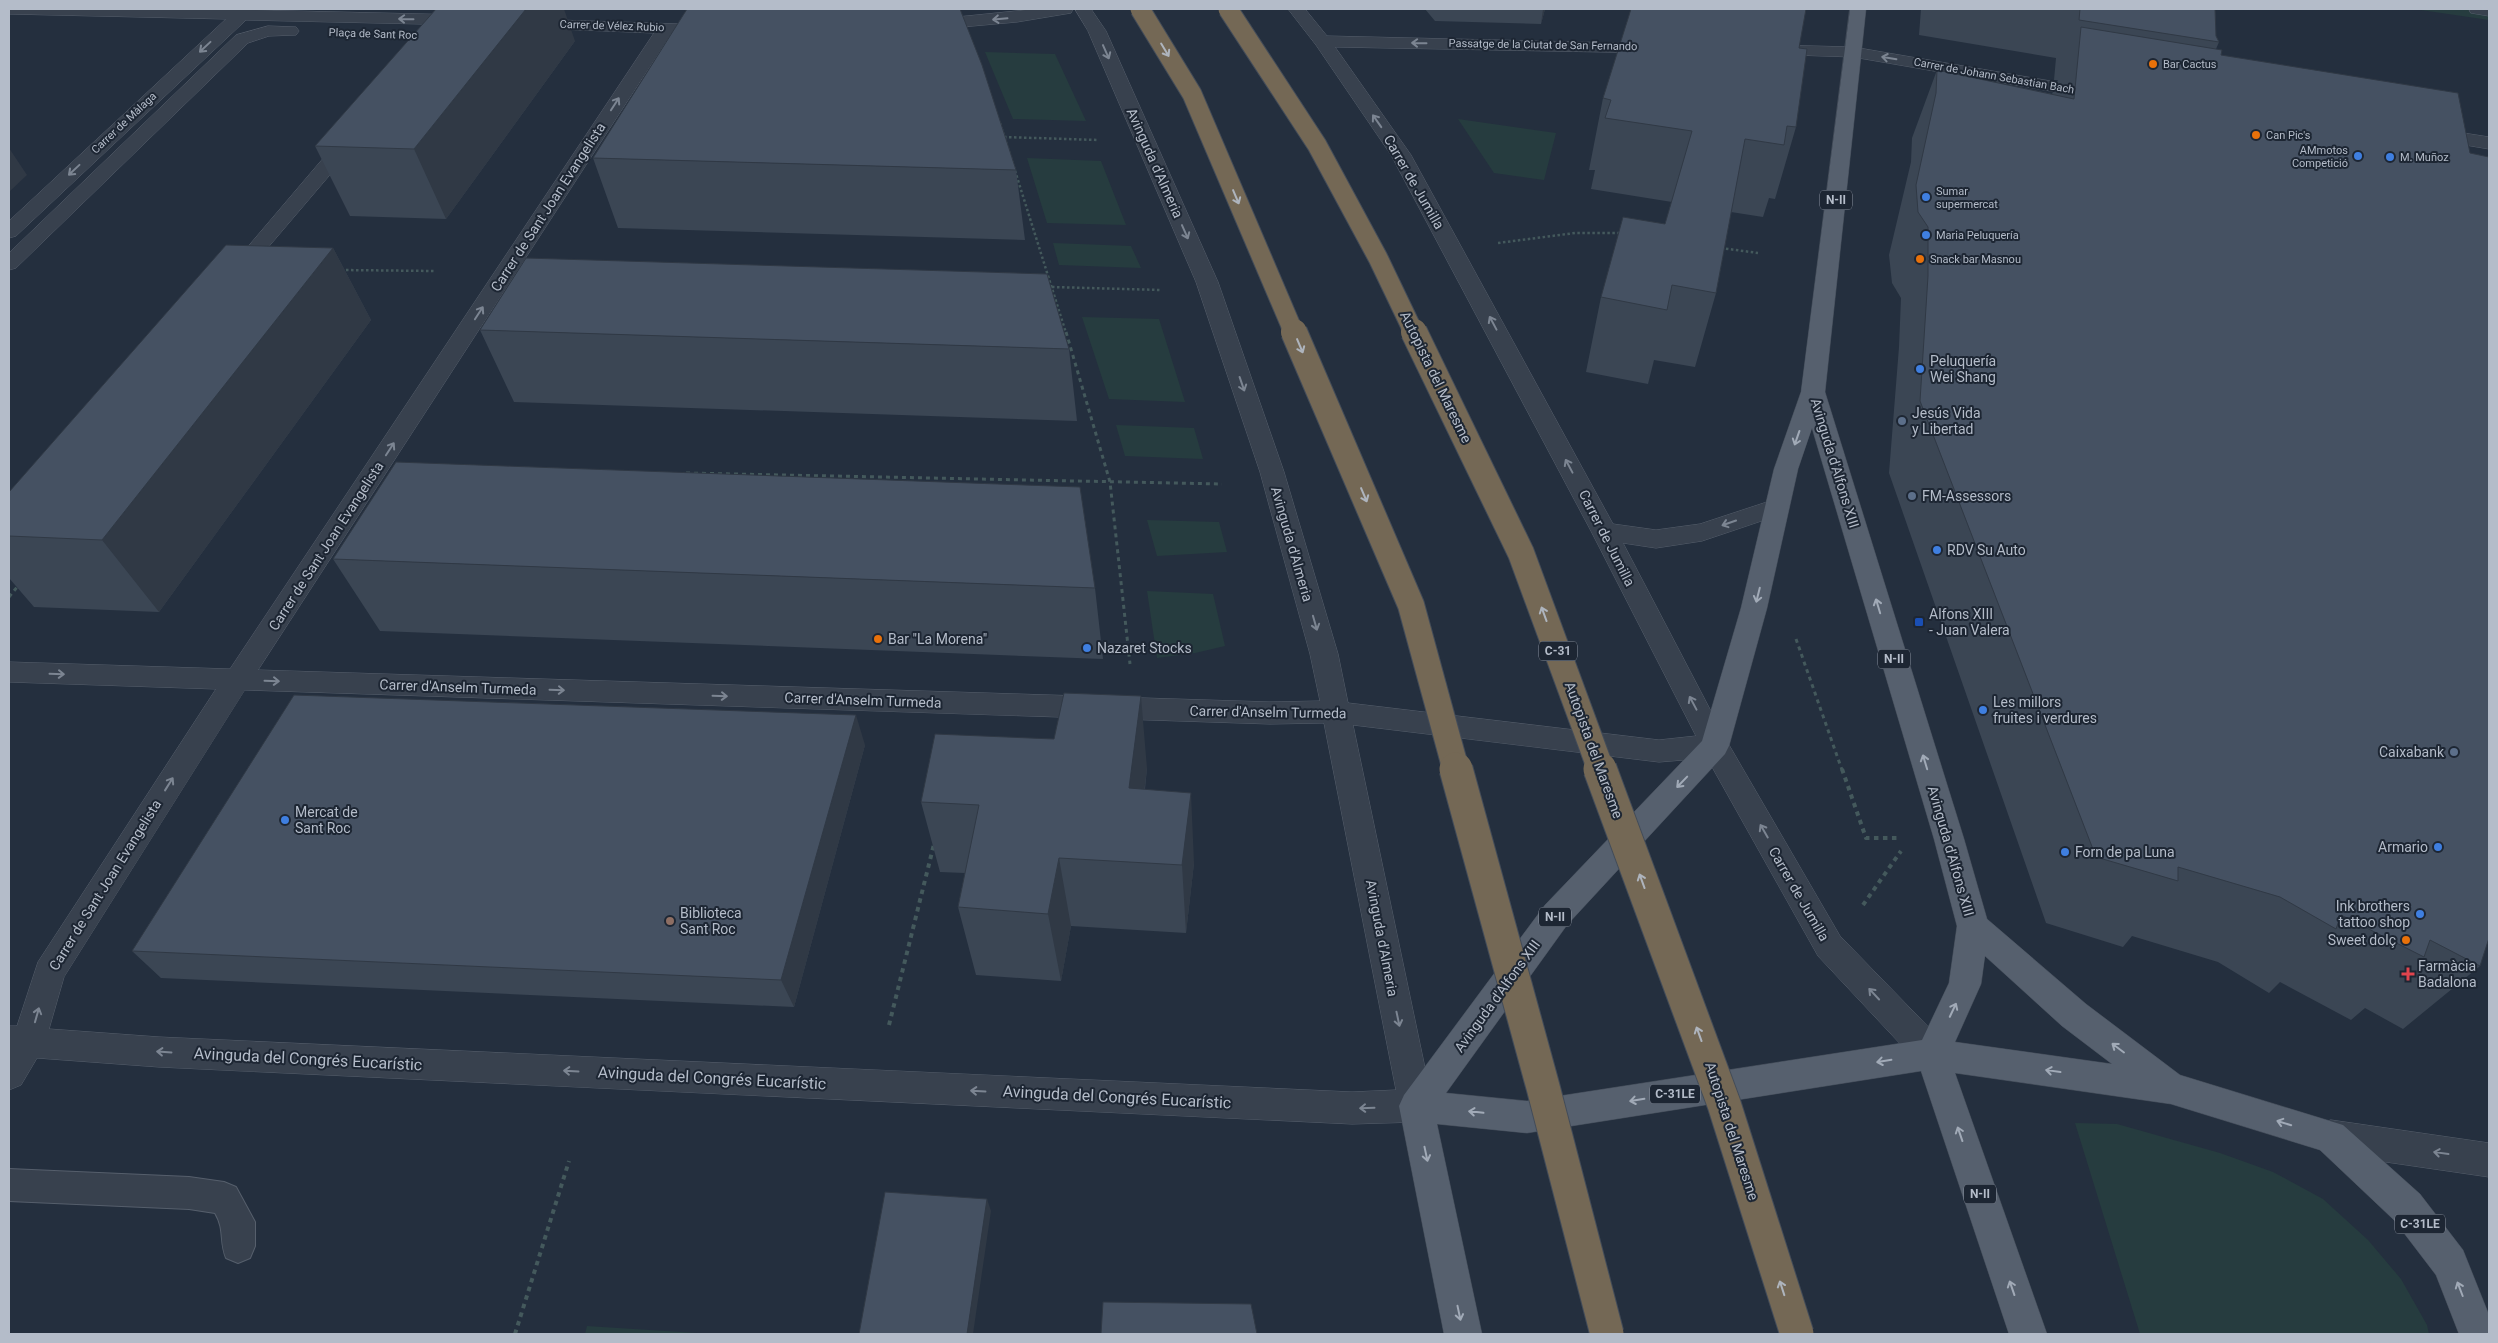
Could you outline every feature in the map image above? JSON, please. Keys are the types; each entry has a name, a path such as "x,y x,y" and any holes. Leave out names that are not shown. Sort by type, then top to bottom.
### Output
{"highway":[{"path":"1140,9 1192,94 1411,605 1543,1087 1607,1334"},
{"name":"Autopista del Maresme","path":"1228,9 1317,144 1378,258 1521,552 1724,1104 1797,1334"}],"main road":[{"name":"Avinguda d'Alfons XIII","path":"1416,1106 1556,915 1715,746 1764,572 1776,507 1786,469 1813,392 1858,9"},
{"name":"Avinguda d'Alfons XIII","path":"1813,392 1949,839 1973,926 1965,984 1932,1054"},
{"path":"1973,926 2074,1014 2171,1088"},
{"name":"C-31LE","path":"1416,1106 1526,1117 1932,1054 2171,1088 2330,1137 2407,1207 2450,1262 2478,1334"},
{"name":"N-II","path":"1932,1054 2028,1334"},
{"path":"1416,1106 1463,1334"}],"street":[{"path":"9,9 241,14 476,13"},
{"path":"914,26 1017,17 1065,9"},
{"name":"Avinguda d'Almeria","path":"1082,9 1097,31 1207,282 1272,472 1324,654 1416,1106"},
{"name":"Carrer de Jumilla","path":"1296,9 1322,41 1401,156 1604,531 1715,746 1829,946 1932,1054"},
{"path":"2477,9 2489,11"},
{"name":"Carrer de Màlaga","path":"9,232 241,14"},
{"name":"Carrer de Vélez Rubio","path":"519,22 665,29 700,28"},
{"name":"Carrer de Sant Joan Evangelista","path":"9,1074 19,1042 49,972 665,29"},
{"name":"Plaça de Sant Roc","path":"9,264 242,39 268,31 439,36 435,40"},
{"name":"Passatge de la Ciutat de San Fernando","path":"1322,41 1672,48"},
{"path":"1750,50 1853,52"},
{"name":"Carrer de Johann Sebastian Bach","path":"1853,52 2108,96"},
{"path":"220,291 361,126"},
{"path":"2411,130 2489,143"},
{"path":"2421,150 2460,157"},
{"path":"1604,531 1656,539 1702,532 1776,507"},
{"name":"Carrer d'Anselm Turmeda","path":"9,672 1270,713 1336,712 1659,751 1715,746"},
{"name":"Avinguda del Congrés Eucarístic","path":"19,1042 199,1054 1332,1108 1416,1106"},
{"path":"2330,1137 2489,1160"}],"lane":[{"path":"9,1185 189,1193 224,1198 240,1222 238,1246"}],"path":[{"path":"999,120 1054,287 1110,482 1131,671"},
{"path":"996,137 1104,140"},
{"path":"1492,244 1553,235 1621,233"},
{"path":"1719,248 1758,253"},
{"path":"338,270 435,271"},
{"path":"1044,287 1162,290"},
{"path":"683,473 1222,484"},
{"path":"1795,634 1866,838 1901,838"},
{"path":"889,1025 934,841"},
{"path":"1861,906 1904,845"},
{"path":"515,1334 569,1161"}],"green space":[{"path":"2414,9 2469,9 2489,13 2489,20"},
{"path":"985,52 1055,54 1086,121 1013,119"},
{"path":"1458,119 1556,133 1544,180 1494,173"},
{"path":"1027,158 1101,161 1126,225 1047,223"},
{"path":"1053,243 1131,246 1141,268 1059,265"},
{"path":"1082,317 1159,319 1185,402 1109,399"},
{"path":"1116,425 1194,428 1203,459 1125,456"},
{"path":"1147,520 1219,522 1227,552 1157,556"},
{"path":"1147,591 1213,594 1225,646 1195,653 1157,658"},
{"path":"2075,1123 2117,1124 2220,1153 2273,1172 2323,1199 2368,1240 2401,1279 2427,1325 2429,1334 2140,1334"},
{"path":"587,1326 712,1334 585,1334"}],"building":[{"path":"436,9 526,9 414,149 315,146"},
{"path":"687,9 960,9 982,65 1016,170 593,158"},
{"path":"1631,9 1806,9 1799,48 1807,49 1796,127 1787,126 1784,145 1745,139 1716,293 1672,285 1667,310 1601,297 1623,217 1665,224 1692,131 1605,118 1611,100 1603,98"},
{"path":"2080,9 2215,9 2216,36 2219,42 2079,20"},
{"path":"2081,27 2222,50 2221,55 2458,93 2470,153 2489,157 2489,938 2480,966 2430,940 2424,957 2341,915 2336,929 2280,897 2178,867 2178,881 2096,857 1920,401 1928,276 1928,227 1918,212 1916,185 1936,93 1937,70 2074,99"},
{"path":"226,245 333,248 102,540 9,536 9,492"},
{"path":"526,258 1047,274 1069,349 480,330"},
{"path":"396,462 1080,487 1095,588 333,559"},
{"path":"1064,693 1141,696 1129,788 1191,793 1182,865 1059,858 1048,914 958,907 979,805 921,802 935,734 1054,739"},
{"path":"294,695 856,715 781,980 132,951"},
{"path":"885,1192 987,1199 967,1334 859,1334"},
{"path":"1103,1302 1251,1304 1257,1334 1101,1334"}],"place":[{"name":"Bar Cactus","path":"2153,64"},
{"name":"Can Pic's","path":"2256,135"},
{"name":"AMmotos Competició","path":"2358,156"},
{"name":"M. Muñoz","path":"2390,157"},
{"name":"Sumar supermercat","path":"1926,197"},
{"name":"Maria Peluquería","path":"1926,235"},
{"name":"Snack bar Masnou","path":"1920,259"},
{"name":"Peluquería Wei Shang","path":"1920,369"},
{"name":"Jesús Vida y Libertad","path":"1902,421"},
{"name":"FM-Assessors","path":"1912,496"},
{"name":"RDV Su Auto","path":"1937,550"},
{"name":"Alfons XIII - Juan Valera","path":"1919,622"},
{"name":"Bar \"La Morena\"","path":"878,639"},
{"name":"Nazaret Stocks","path":"1087,648"},
{"name":"Les millors fruites i verdures","path":"1983,710"},
{"name":"Caixabank","path":"2454,752"},
{"name":"Mercat de Sant Roc","path":"285,820"},
{"name":"Armario","path":"2438,847"},
{"name":"Forn de pa Luna","path":"2065,852"},
{"name":"Ink brothers tattoo shop","path":"2420,914"},
{"name":"Biblioteca Sant Roc","path":"670,921"},
{"name":"Sweet dolç","path":"2406,940"},
{"name":"Farmàcia Badalona","path":"2408,974"}]}
